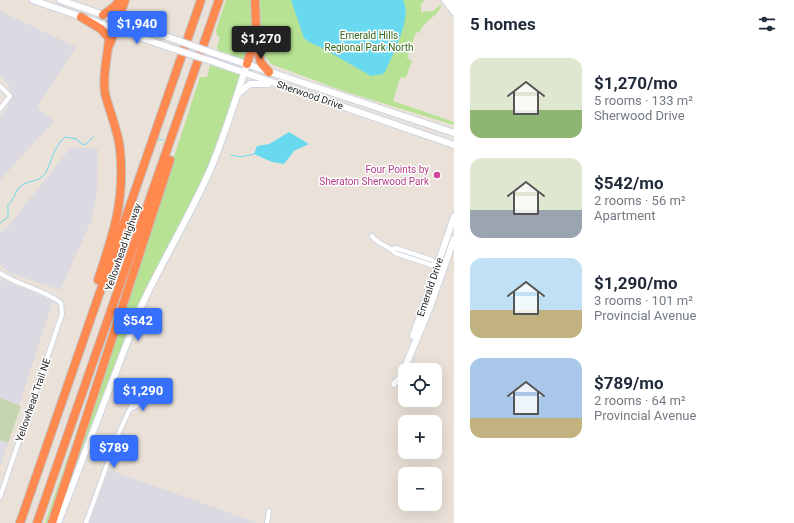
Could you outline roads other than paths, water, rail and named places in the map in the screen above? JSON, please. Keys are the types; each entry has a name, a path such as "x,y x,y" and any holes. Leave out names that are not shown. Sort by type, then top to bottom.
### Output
{"highway":[{"path":"103,15 114,7 120,0"},
{"path":"108,50 126,0"},
{"name":"Yellowhead Highway","path":"18,523 26,505 201,0"},
{"name":"Yellowhead Highway","path":"37,523 219,0"},
{"path":"255,0 258,53 261,64 269,72"},
{"path":"81,17 106,34 109,38 104,84 120,147 121,201 116,223 95,292 85,335"},
{"path":"247,64 254,43 257,24"},
{"path":"52,523 175,144 174,132"}],"main road":[{"path":"33,0 81,17 117,24"},
{"path":"60,0 103,15 117,24"},
{"path":"445,0 454,12"},
{"path":"451,0 454,4"},
{"name":"Sherwood Drive","path":"117,24 168,37 454,133"},
{"name":"Sherwood Drive","path":"117,24 165,46 453,144"},
{"path":"58,523 140,309 155,277 194,204 210,168 247,64"},
{"path":"236,96 245,86 255,83 291,89"},
{"name":"Emerald Drive","path":"394,384 401,377 454,217"},
{"name":"Emerald Drive","path":"408,357 430,307 454,239"}],"street":[{"path":"0,86 10,96 0,109"},
{"path":"372,236 378,243 392,249 394,253 431,265 444,267"},
{"name":"Yellowhead Trail NE","path":"0,273 14,282 54,298 61,303 62,314 0,497"},
{"path":"86,523 117,437 130,410"},
{"path":"267,523 269,511"}],"water":[{"name":"Emerald Hills Regional Park North","path":"291,0 403,0 406,16 404,25 397,45 383,74 371,76 304,38"},
{"path":"289,132 309,144 294,151 284,164 272,162 254,154 257,146 269,144"}],"waterway":[{"path":"0,223 8,217 8,205 20,187 25,183 41,178 44,175 56,149 65,137 77,139 80,143 85,145 93,137"},
{"path":"158,139 163,140"},
{"path":"231,155 241,157 254,154"}],"place":[{"name":"Four Points by Sheraton Sherwood Park","path":"437,175"}]}
